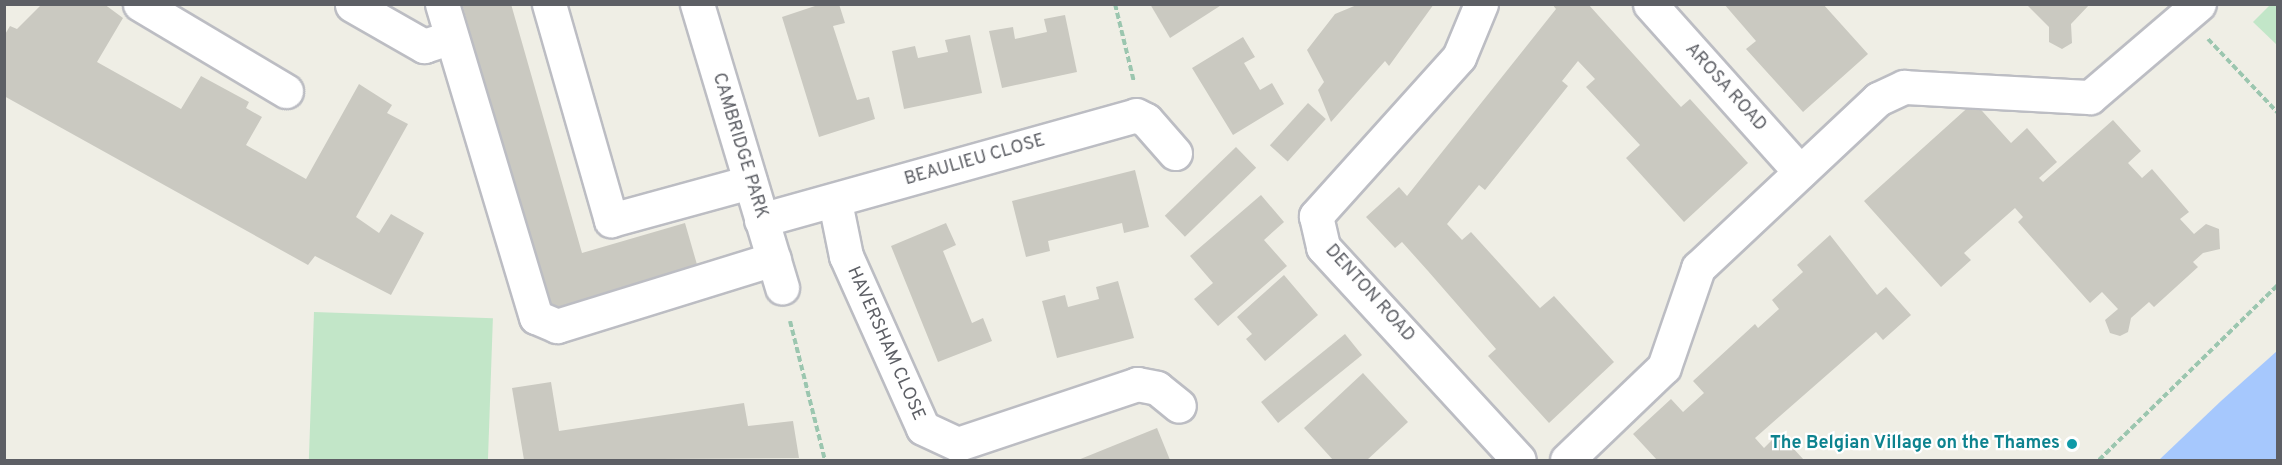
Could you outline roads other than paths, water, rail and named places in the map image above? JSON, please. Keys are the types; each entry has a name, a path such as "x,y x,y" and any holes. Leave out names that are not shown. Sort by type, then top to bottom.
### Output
{"street":[{"path":"140,4 286,92"},
{"path":"352,5 424,46 452,37 442,4"},
{"path":"549,4 611,220 750,182"},
{"name":"CAMBRIDGE PARK","path":"452,37 536,317 557,326 778,274 697,4"},
{"name":"DENTON ROAD","path":"1481,4 1459,57 1316,216 1323,247 1519,460"},
{"name":"AROSA ROAD","path":"1650,4 1800,172"},
{"path":"1567,460 1664,367 1698,268 1878,99 1904,87 2090,98 2148,45 2193,11"},
{"name":"BEAULIEU CLOSE","path":"761,220 1136,115 1146,120 1175,153"},
{"name":"HAVERSHAM CLOSE","path":"835,201 846,256 923,428 958,444 1137,384 1157,388 1179,405"}],"water":[{"path":"2277,351 2277,460 2159,460 2221,401"}],"place":[{"name":"The Belgian Village on the Thames","path":"2072,444"}]}
